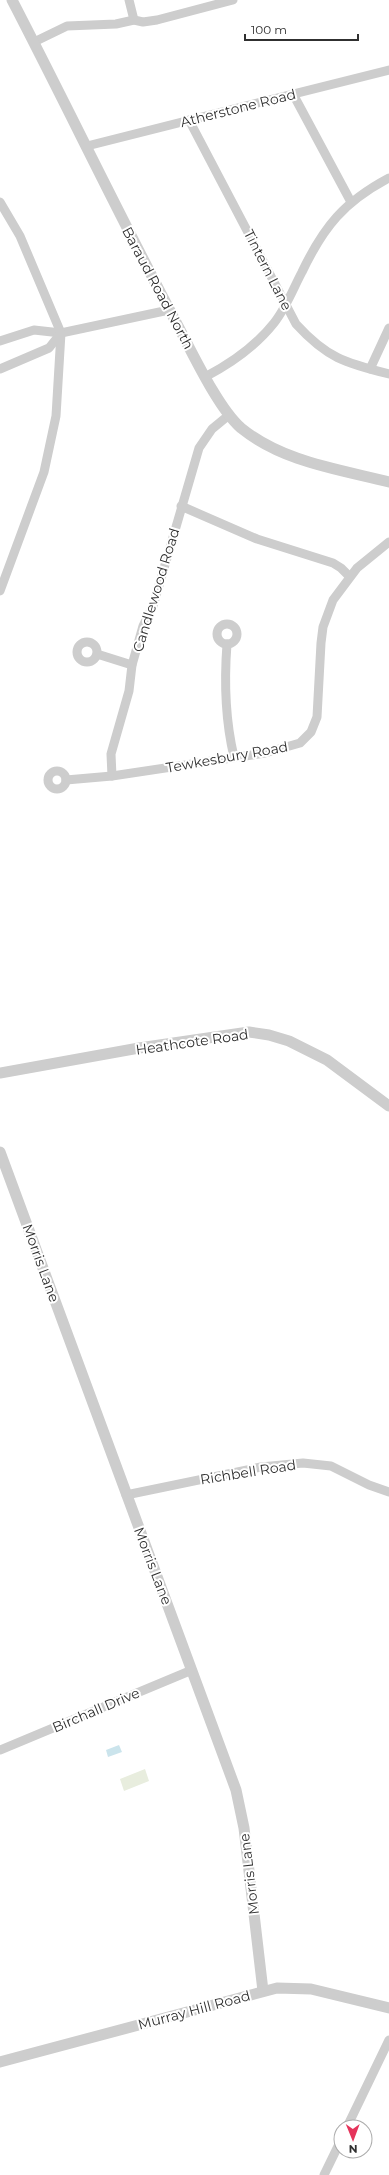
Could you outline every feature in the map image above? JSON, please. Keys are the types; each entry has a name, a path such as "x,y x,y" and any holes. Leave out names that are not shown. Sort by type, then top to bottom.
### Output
{"street":[{"name":"Baraud Road North","path":"12,0 169,310 205,376 229,415 254,437 280,452 302,460 389,482"},
{"path":"129,0 134,20"},
{"path":"34,42 67,26 116,24 134,20 143,22 157,20 233,0"},
{"name":"Atherstone Road","path":"87,146 389,70"},
{"path":"293,94 351,202"},
{"name":"Tintern Lane","path":"189,120 296,324 316,345 337,358 389,374"},
{"path":"205,376 246,352 275,322 286,304 311,251 336,216 365,191 389,178"},
{"path":"0,202 20,236 61,333 56,416 44,472 0,591"},
{"path":"0,341 34,330 61,333 169,310"},
{"path":"370,369 389,328"},
{"path":"0,369 49,348 61,333"},
{"name":"Candlewood Road","path":"112,776 111,754 129,691 132,665 143,626 153,606 199,448 212,429 229,415"},
{"path":"182,506 257,539 333,563 342,568 349,576"},
{"name":"Tewkesbury Road","path":"66,780 112,776 234,757 291,747 307,738 317,717 323,627 333,600 349,576 389,542"},
{"path":"227,644 225,678 226,714 234,757"},
{"path":"97,654 132,665"},
{"name":"Heathcote Road","path":"0,1072 139,1048 248,1032 270,1035 289,1041 327,1060 389,1106"},
{"name":"Morris Lane","path":"0,1152 192,1670 240,1804 263,1992"},
{"name":"Richbell Road","path":"126,1495 261,1467 308,1463 331,1466 369,1485 389,1492"},
{"name":"Birchall Drive","path":"0,1750 192,1670"},
{"name":"Murray Hill Road","path":"0,2062 263,1992 290,1987 311,1989 389,2008"},
{"path":"351,2119 389,2040"},
{"path":"324,2175 333,2156"}],"shaded area":[{"path":"145,1769 149,1781 124,1791 120,1779"}],"water":[{"path":"119,1745 122,1752 108,1757 106,1750"}]}
